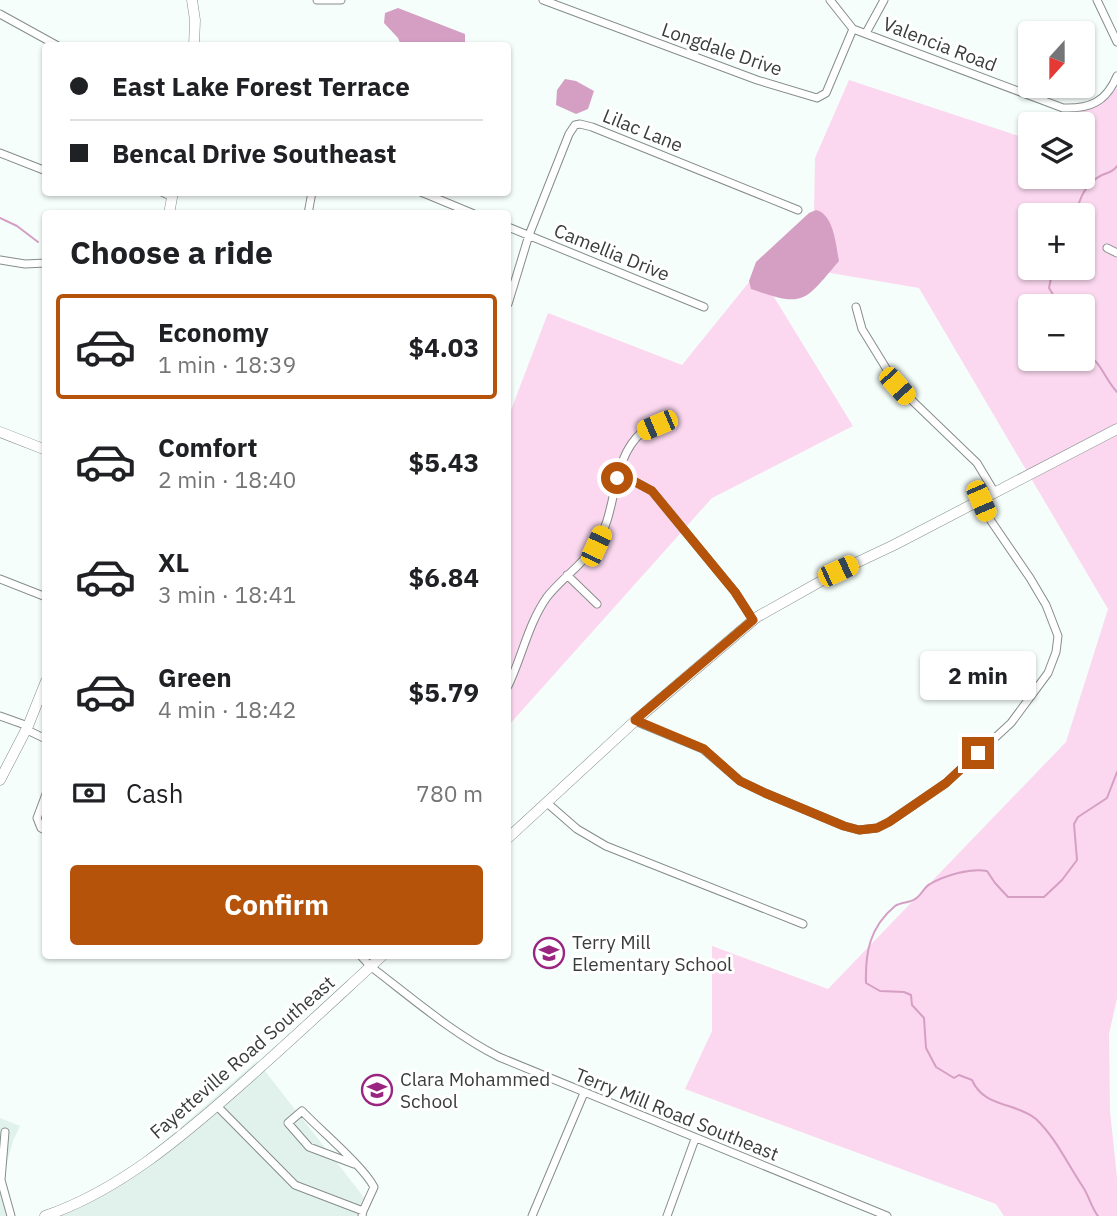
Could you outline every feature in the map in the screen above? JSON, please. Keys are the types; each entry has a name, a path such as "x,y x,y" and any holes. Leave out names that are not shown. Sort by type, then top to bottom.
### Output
{"street":[{"path":"192,0 194,42"},
{"path":"317,0 341,0"},
{"name":"Longdale Drive","path":"543,0 757,80 817,98 826,93 853,29"},
{"name":"Valencia Road","path":"830,0 853,29 1063,108 1095,105 1103,99 1117,76"},
{"path":"866,33 884,0"},
{"path":"1097,0 1117,42"},
{"path":"0,14 51,42"},
{"name":"Lilac Lane","path":"511,294 529,235 575,125 580,124 799,210"},
{"path":"0,153 42,169"},
{"path":"431,196 464,210"},
{"name":"Camellia Drive","path":"511,228 704,307"},
{"path":"1107,248 1117,253"},
{"path":"0,260 42,263"},
{"path":"856,307 862,329 897,386 977,463 995,493"},
{"path":"511,678 531,626 547,598 596,546 607,521 617,478 628,450 642,431 671,419"},
{"path":"511,835 635,720 753,620 838,571 981,501 1117,429"},
{"path":"0,432 42,448"},
{"path":"617,478 628,478 652,491 735,592 753,620"},
{"path":"635,720 704,749 733,775 752,787 844,826 859,830 877,828 889,822 946,783 1012,723 1048,673 1056,652 1058,636 1045,605 987,515 981,501"},
{"path":"567,575 597,604"},
{"path":"0,579 42,595"},
{"path":"0,780 28,728 42,691"},
{"path":"0,716 42,737"},
{"path":"546,802 577,829 606,846 803,924"},
{"path":"42,805 37,818 42,829"},
{"name":"Terry Mill Road Southeast","path":"364,959 475,1044 584,1093 887,1216"},
{"name":"Fayetteville Road Southeast","path":"45,1216 88,1198 175,1142 378,959"},
{"path":"533,1216 584,1093"},
{"path":"217,1106 295,1185 363,1214 374,1187 370,1179 302,1111 288,1123 309,1147 354,1164"},
{"path":"5,1132 1,1180 11,1216"},
{"path":"667,1216 695,1139"}],"shaded area":[{"path":"398,8 465,34 465,42 400,42 384,23 385,13"},
{"path":"565,79 576,81 594,91 588,109 576,114 556,105 557,90"},
{"path":"849,80 1018,136 1018,189 1095,189 1095,112 1080,112 1117,88 1117,998 1109,1034 1110,1111 1117,1178 1117,1216 1004,1216 996,1204 685,1089 712,1031 712,946 828,989 1066,742 1108,609 919,288 813,270 815,158"},
{"path":"816,210 827,218 830,224 839,261 810,293 802,298 783,298 751,289 749,281 756,262 809,213"},
{"path":"758,271 853,426 712,498 511,723 511,410 548,313 682,365"},
{"path":"257,1061 370,1205 366,1216 55,1216 129,1172"},
{"path":"0,1118 20,1126 3,1177 6,1216 0,1216"}],"waterway":[{"path":"1080,203 1088,186 1096,178 1117,166"},
{"path":"0,218 17,226 38,242"},
{"path":"1051,280 1049,288 1053,294"},
{"path":"1095,360 1117,392"},
{"path":"1098,1216 1083,1187 1043,1126 1028,1114 984,1096 972,1080 959,1075 954,1078 936,1067 926,1048 924,1018 912,1005 911,995 880,991 866,983 866,972 871,941 887,914 895,906 915,899 928,885 943,878 966,871 987,871 1008,897 1044,897 1062,880 1077,860 1074,824 1078,817 1107,798 1117,772"}],"place":[{"name":"Terry Mill Elementary School","path":"549,953"},
{"name":"Clara Mohammed School","path":"377,1090"}],"route":[{"path":"617,478 628,478 652,491 735,592 753,620 635,720 704,749 740,781 859,830 877,828 889,822 946,783 978,753"}]}
